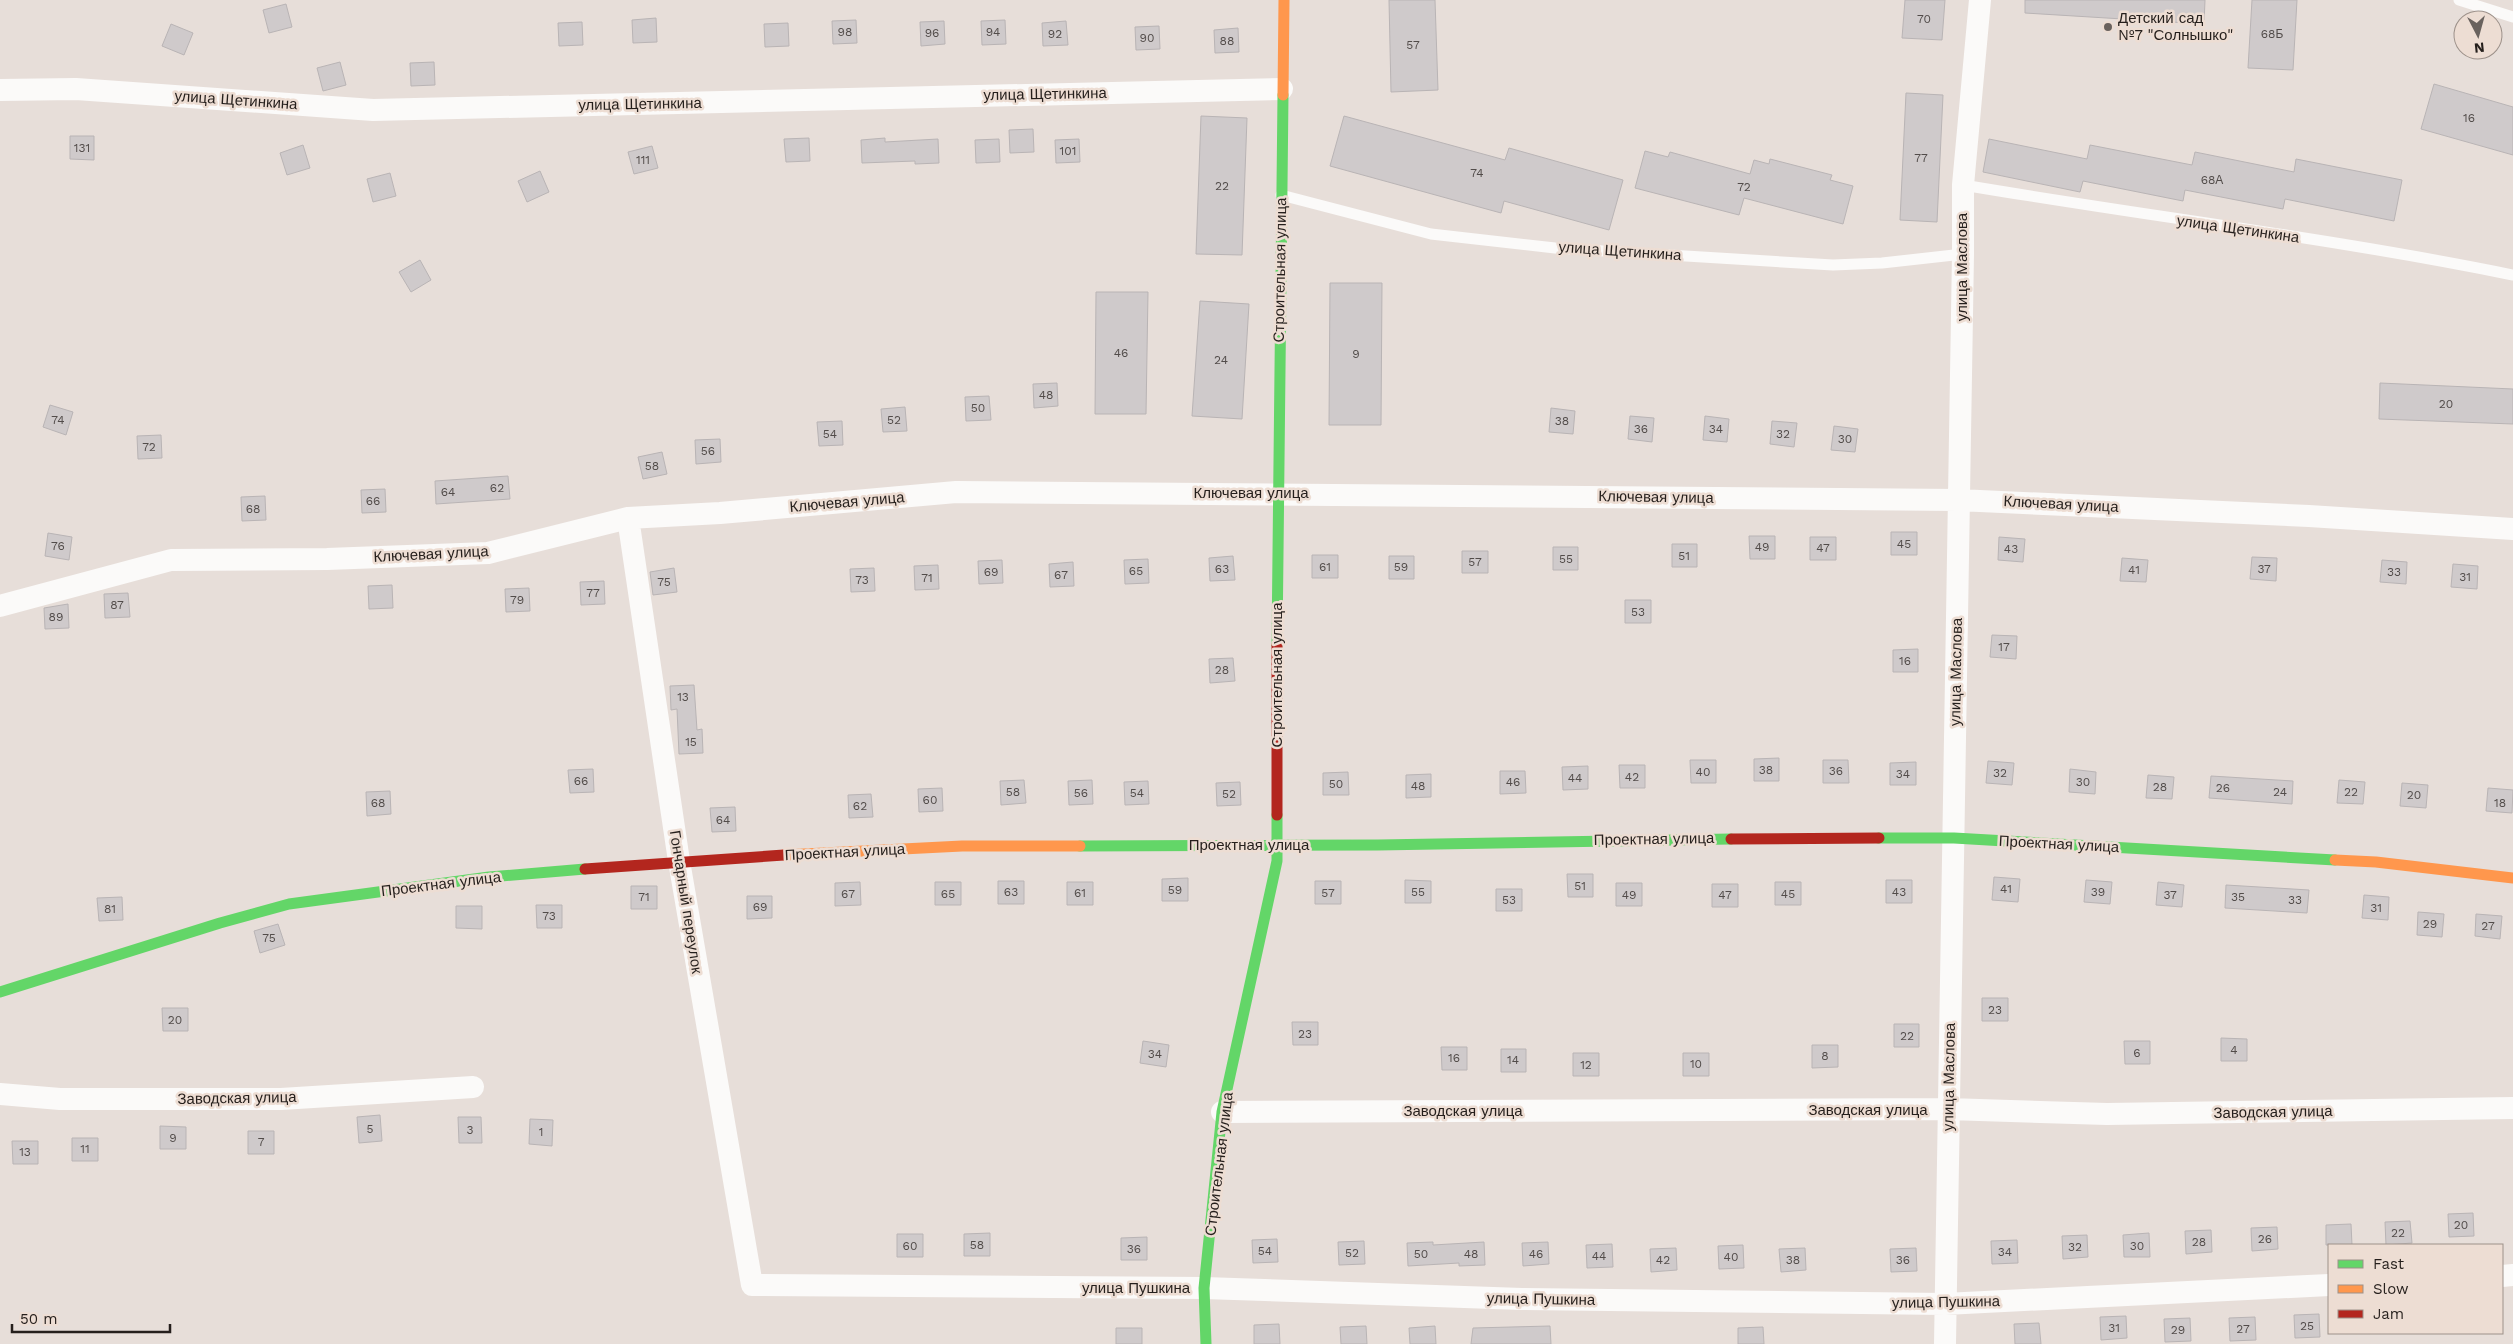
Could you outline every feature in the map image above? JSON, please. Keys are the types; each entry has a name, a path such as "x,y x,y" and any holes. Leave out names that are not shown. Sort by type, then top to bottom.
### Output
{"street":[{"name":"Строительная улица","path":"1206,1344 1204,1288 1222,1112 1277,861 1280,195 1284,0"},
{"name":"улица Маслова","path":"1945,1344 1958,500 1964,254 1963,185 1980,0"},
{"name":"улица Щетинкина","path":"0,90 76,88 373,110 1282,89"},
{"name":"Ключевая улица","path":"0,606 171,560 327,559 488,553 628,518 720,513 956,492 1278,493 1958,500 2309,516 2513,529"},
{"name":"Гончарный переулок","path":"628,518 678,861 752,1285"},
{"name":"Проектная улица","path":"0,992 220,923 289,904 489,877 678,861 962,846 1378,845 1629,839 1954,838 2376,862 2513,878"},
{"name":"Заводская улица","path":"0,1094 60,1099 281,1099 473,1087"},
{"name":"Заводская улица","path":"1222,1112 1948,1109 2106,1114 2513,1108"},
{"name":"улица Пушкина","path":"752,1285 1204,1288 1522,1299 1945,1304 2328,1284"}],"lane":[{"path":"2458,0 2513,17"},
{"name":"улица Щетинкина","path":"1963,185 2098,208 2415,255 2513,275"},
{"name":"улица Щетинкина","path":"1280,195 1431,234 1555,248 1833,265 1882,263 1964,254"}],"building":[{"path":"1389,0 1435,0 1438,90 1391,92"},
{"path":"1905,0 1945,0 1942,40 1902,38"},
{"path":"2025,0 2205,0 2204,24 2025,13"},
{"path":"2252,0 2297,0 2293,70 2248,68"},
{"path":"286,4 292,27 269,33 263,10"},
{"path":"656,18 657,42 633,43 632,20"},
{"path":"856,20 857,43 833,44 832,21"},
{"path":"1005,20 1006,44 982,45 981,21"},
{"path":"944,21 945,44 921,46 920,22"},
{"path":"1066,21 1068,45 1043,46 1042,23"},
{"path":"582,22 583,45 559,46 558,23"},
{"path":"788,23 789,46 765,47 764,24"},
{"path":"171,24 193,33 184,55 162,46"},
{"path":"1159,26 1160,49 1136,50 1135,27"},
{"path":"1238,28 1239,52 1215,53 1214,30"},
{"path":"340,62 346,85 323,91 317,68"},
{"path":"434,62 435,85 411,86 410,63"},
{"path":"2434,84 2513,107 2513,155 2421,129"},
{"path":"1906,93 1943,95 1937,222 1900,220"},
{"path":"1201,116 1247,118 1242,255 1196,254"},
{"path":"1344,116 1505,160 1509,148 1623,180 1609,230 1504,201 1501,213 1330,166"},
{"path":"1033,129 1034,152 1010,153 1009,130"},
{"path":"70,136 94,136 94,160 70,159"},
{"path":"809,138 810,161 786,162 784,139"},
{"path":"885,138 885,142 938,139 939,163 915,164 915,161 862,163 861,140"},
{"path":"999,139 1000,162 976,163 975,140"},
{"path":"1079,139 1080,162 1056,163 1055,140"},
{"path":"1989,139 2087,159 2090,145 2192,165 2195,152 2294,172 2296,159 2402,180 2394,221 2285,199 2283,209 2185,190 2183,201 2083,181 2080,192 1983,172"},
{"path":"303,145 310,168 287,175 280,153"},
{"path":"652,146 658,168 634,174 628,152"},
{"path":"1645,151 1668,157 1670,152 1750,174 1754,160 1769,164 1770,159 1832,175 1830,180 1853,186 1843,224 1744,198 1739,215 1635,188"},
{"path":"540,171 549,192 527,202 518,181"},
{"path":"390,173 396,196 373,202 367,179"},
{"path":"420,260 431,280 411,292 399,272"},
{"path":"1330,283 1382,283 1381,425 1329,425"},
{"path":"1096,292 1148,292 1146,414 1095,414"},
{"path":"1200,301 1249,304 1242,419 1192,416"},
{"path":"1057,383 1058,406 1034,408 1033,384"},
{"path":"2380,383 2513,389 2513,424 2379,419"},
{"path":"989,396 991,420 966,421 965,397"},
{"path":"50,405 73,412 66,435 43,427"},
{"path":"905,407 907,431 883,432 881,409"},
{"path":"1551,408 1575,411 1573,434 1549,432"},
{"path":"1630,416 1654,418 1652,442 1628,439"},
{"path":"1705,416 1729,419 1727,442 1703,440"},
{"path":"842,421 843,445 819,446 817,422"},
{"path":"1772,421 1797,423 1794,447 1770,444"},
{"path":"1834,426 1858,429 1855,452 1831,450"},
{"path":"161,435 162,458 138,459 137,436"},
{"path":"720,439 721,462 696,464 695,440"},
{"path":"662,452 667,474 643,479 638,457"},
{"path":"508,476 510,499 436,504 435,481"},
{"path":"385,489 386,512 362,513 361,490"},
{"path":"265,496 266,520 242,521 241,497"},
{"path":"1891,532 1917,532 1917,555 1891,555"},
{"path":"48,533 72,537 69,560 45,556"},
{"path":"1749,536 1775,536 1775,559 1750,559"},
{"path":"1810,537 1836,537 1836,560 1810,560"},
{"path":"1999,537 2025,539 2023,562 1998,560"},
{"path":"1672,544 1697,544 1697,567 1672,567"},
{"path":"1553,547 1578,547 1578,570 1553,570"},
{"path":"1462,551 1488,551 1488,573 1462,573"},
{"path":"1312,555 1338,555 1338,578 1312,578"},
{"path":"1233,556 1235,580 1210,581 1209,558"},
{"path":"1389,556 1414,556 1414,579 1389,579"},
{"path":"2252,557 2277,558 2276,581 2250,579"},
{"path":"2122,558 2148,560 2146,582 2120,581"},
{"path":"1148,559 1149,583 1125,584 1124,560"},
{"path":"1002,560 1003,583 979,584 978,561"},
{"path":"2382,560 2407,562 2406,584 2380,582"},
{"path":"1073,562 1074,586 1050,587 1049,564"},
{"path":"2453,564 2478,566 2477,589 2451,587"},
{"path":"938,565 939,589 915,590 914,566"},
{"path":"674,568 677,592 653,595 650,572"},
{"path":"874,568 875,591 851,592 850,569"},
{"path":"604,581 605,604 581,605 580,582"},
{"path":"392,585 393,608 369,609 368,586"},
{"path":"529,588 530,611 506,612 505,589"},
{"path":"128,593 130,617 105,618 104,594"},
{"path":"1625,600 1651,600 1651,623 1625,623"},
{"path":"68,604 69,628 45,629 44,608"},
{"path":"1992,635 2017,636 2016,659 1990,657"},
{"path":"1918,649 1918,672 1893,672 1893,650"},
{"path":"1233,658 1235,681 1210,683 1209,659"},
{"path":"694,685 697,730 702,729 703,753 679,754 677,709 671,710 670,686"},
{"path":"1779,758 1779,781 1754,781 1754,759"},
{"path":"1690,760 1716,760 1716,783 1691,783"},
{"path":"1823,760 1848,760 1849,783 1823,783"},
{"path":"1988,761 2014,763 2012,785 1986,783"},
{"path":"1916,762 1916,785 1890,785 1890,763"},
{"path":"1619,765 1645,765 1645,788 1620,788"},
{"path":"1588,766 1588,789 1563,790 1562,767"},
{"path":"593,769 594,792 570,793 568,770"},
{"path":"2070,769 2096,772 2095,794 2069,792"},
{"path":"1500,771 1525,771 1526,793 1500,794"},
{"path":"1348,772 1349,795 1323,795 1323,773"},
{"path":"1431,774 1431,797 1406,798 1406,775"},
{"path":"2148,775 2174,777 2172,799 2146,798"},
{"path":"2211,776 2293,781 2292,804 2209,798"},
{"path":"1024,780 1026,803 1001,805 1000,781"},
{"path":"1092,780 1093,804 1069,805 1068,781"},
{"path":"2339,780 2365,782 2363,804 2337,803"},
{"path":"1148,781 1149,804 1125,805 1124,782"},
{"path":"1240,782 1241,805 1217,806 1216,783"},
{"path":"2402,783 2428,785 2426,808 2400,806"},
{"path":"942,788 943,811 919,812 918,789"},
{"path":"2488,788 2513,790 2512,813 2486,811"},
{"path":"390,791 391,814 367,816 366,792"},
{"path":"871,794 873,817 849,818 848,795"},
{"path":"735,807 736,831 712,832 710,808"},
{"path":"1567,874 1593,874 1593,897 1568,897"},
{"path":"1994,877 2020,879 2018,902 1992,900"},
{"path":"1188,878 1188,901 1162,901 1162,879"},
{"path":"1405,880 1431,881 1431,903 1405,903"},
{"path":"1886,880 1912,880 1912,903 1886,903"},
{"path":"2086,880 2112,882 2110,904 2084,902"},
{"path":"998,881 1024,881 1024,904 998,904"},
{"path":"1315,881 1341,881 1341,904 1315,904"},
{"path":"860,882 861,905 835,906 835,883"},
{"path":"935,882 961,882 961,905 935,905"},
{"path":"1067,882 1093,882 1093,905 1067,905"},
{"path":"1775,882 1801,882 1801,905 1775,905"},
{"path":"2158,882 2184,885 2182,907 2156,905"},
{"path":"1616,883 1642,883 1642,906 1616,906"},
{"path":"1712,884 1738,884 1738,907 1712,907"},
{"path":"2226,885 2309,890 2307,913 2225,908"},
{"path":"631,886 657,886 657,909 631,909"},
{"path":"1496,889 1522,889 1522,911 1496,911"},
{"path":"2364,895 2389,897 2388,920 2362,918"},
{"path":"747,896 772,896 772,918 747,919"},
{"path":"122,897 123,920 99,921 97,898"},
{"path":"536,905 562,905 562,928 537,928"},
{"path":"456,906 482,906 482,929 456,928"},
{"path":"2418,912 2444,914 2442,937 2417,935"},
{"path":"2476,914 2502,916 2500,939 2475,936"},
{"path":"278,924 285,945 260,953 254,931"},
{"path":"1982,998 2008,998 2008,1021 1982,1021"},
{"path":"162,1008 188,1008 188,1031 163,1031"},
{"path":"1292,1022 1318,1022 1318,1045 1293,1045"},
{"path":"1894,1024 1919,1024 1919,1047 1894,1047"},
{"path":"2221,1038 2247,1039 2247,1061 2221,1061"},
{"path":"1143,1041 1169,1045 1166,1067 1140,1063"},
{"path":"2124,1041 2150,1041 2150,1064 2125,1064"},
{"path":"1812,1045 1838,1045 1838,1067 1812,1068"},
{"path":"1441,1047 1467,1047 1467,1070 1442,1070"},
{"path":"1501,1049 1526,1049 1526,1072 1501,1072"},
{"path":"1573,1053 1599,1053 1599,1076 1573,1076"},
{"path":"1683,1053 1709,1053 1709,1076 1683,1076"},
{"path":"380,1115 382,1141 359,1143 357,1117"},
{"path":"458,1117 481,1117 482,1143 459,1143"},
{"path":"530,1119 553,1120 552,1146 529,1144"},
{"path":"160,1126 186,1127 186,1149 160,1149"},
{"path":"248,1131 274,1131 274,1154 248,1154"},
{"path":"72,1138 98,1138 98,1161 72,1161"},
{"path":"12,1141 38,1141 38,1164 13,1164"},
{"path":"2473,1213 2474,1236 2449,1237 2448,1214"},
{"path":"2410,1221 2412,1243 2386,1244 2385,1222"},
{"path":"2351,1224 2352,1244 2326,1245 2326,1225"},
{"path":"2277,1227 2278,1249 2252,1251 2251,1228"},
{"path":"2211,1230 2212,1252 2186,1254 2185,1231"},
{"path":"990,1233 990,1256 964,1256 964,1234"},
{"path":"2149,1233 2150,1257 2124,1257 2123,1235"},
{"path":"897,1234 923,1234 923,1257 897,1257"},
{"path":"2087,1235 2088,1257 2063,1259 2062,1236"},
{"path":"1147,1237 1147,1260 1121,1260 1121,1238"},
{"path":"1277,1239 1278,1262 1253,1263 1252,1240"},
{"path":"2017,1240 2018,1263 1992,1264 1991,1241"},
{"path":"1364,1241 1365,1264 1339,1265 1338,1242"},
{"path":"1433,1242 1433,1245 1484,1242 1485,1265 1459,1266 1459,1263 1408,1266 1407,1243"},
{"path":"1548,1242 1549,1264 1523,1266 1522,1243"},
{"path":"1612,1244 1613,1267 1587,1268 1586,1245"},
{"path":"1743,1245 1744,1268 1719,1269 1718,1246"},
{"path":"1676,1248 1677,1270 1651,1272 1650,1249"},
{"path":"1805,1248 1806,1270 1781,1272 1779,1249"},
{"path":"1916,1248 1917,1271 1891,1272 1890,1249"},
{"path":"2319,1314 2320,1337 2295,1338 2294,1315"},
{"path":"2126,1316 2127,1338 2101,1340 2100,1317"},
{"path":"2255,1317 2256,1340 2230,1341 2229,1318"},
{"path":"2190,1318 2191,1341 2165,1342 2164,1319"},
{"path":"2039,1323 2041,1344 2015,1344 2014,1324"},
{"path":"1279,1324 1280,1344 1254,1344 1254,1325"},
{"path":"1366,1326 1367,1344 1341,1344 1340,1327"},
{"path":"1435,1326 1436,1344 1410,1344 1409,1328"},
{"path":"1550,1326 1551,1344 1471,1344 1473,1328"},
{"path":"1763,1327 1764,1344 1738,1344 1738,1328"},
{"path":"1116,1328 1142,1328 1142,1344 1116,1344"}],"traffic: fast":[{"path":"1277,645 1283,95"},
{"path":"1206,1344 1204,1288 1222,1112 1277,861 1277,815"},
{"path":"1879,838 1954,838 2335,860"},
{"path":"1080,846 1378,845 1731,839"},
{"path":"0,992 220,923 289,904 489,877 585,869"}],"traffic: slow":[{"path":"1283,95 1284,0"},
{"path":"784,855 962,846 1080,846"},
{"path":"2335,860 2376,862 2513,878"}],"traffic: jam":[{"path":"1277,645 1277,815"},
{"path":"1731,839 1879,838"},
{"path":"585,869 784,855"}],"place":[{"name":"Детский сад №7 \"Солнышко\"","path":"2108,27"}]}
